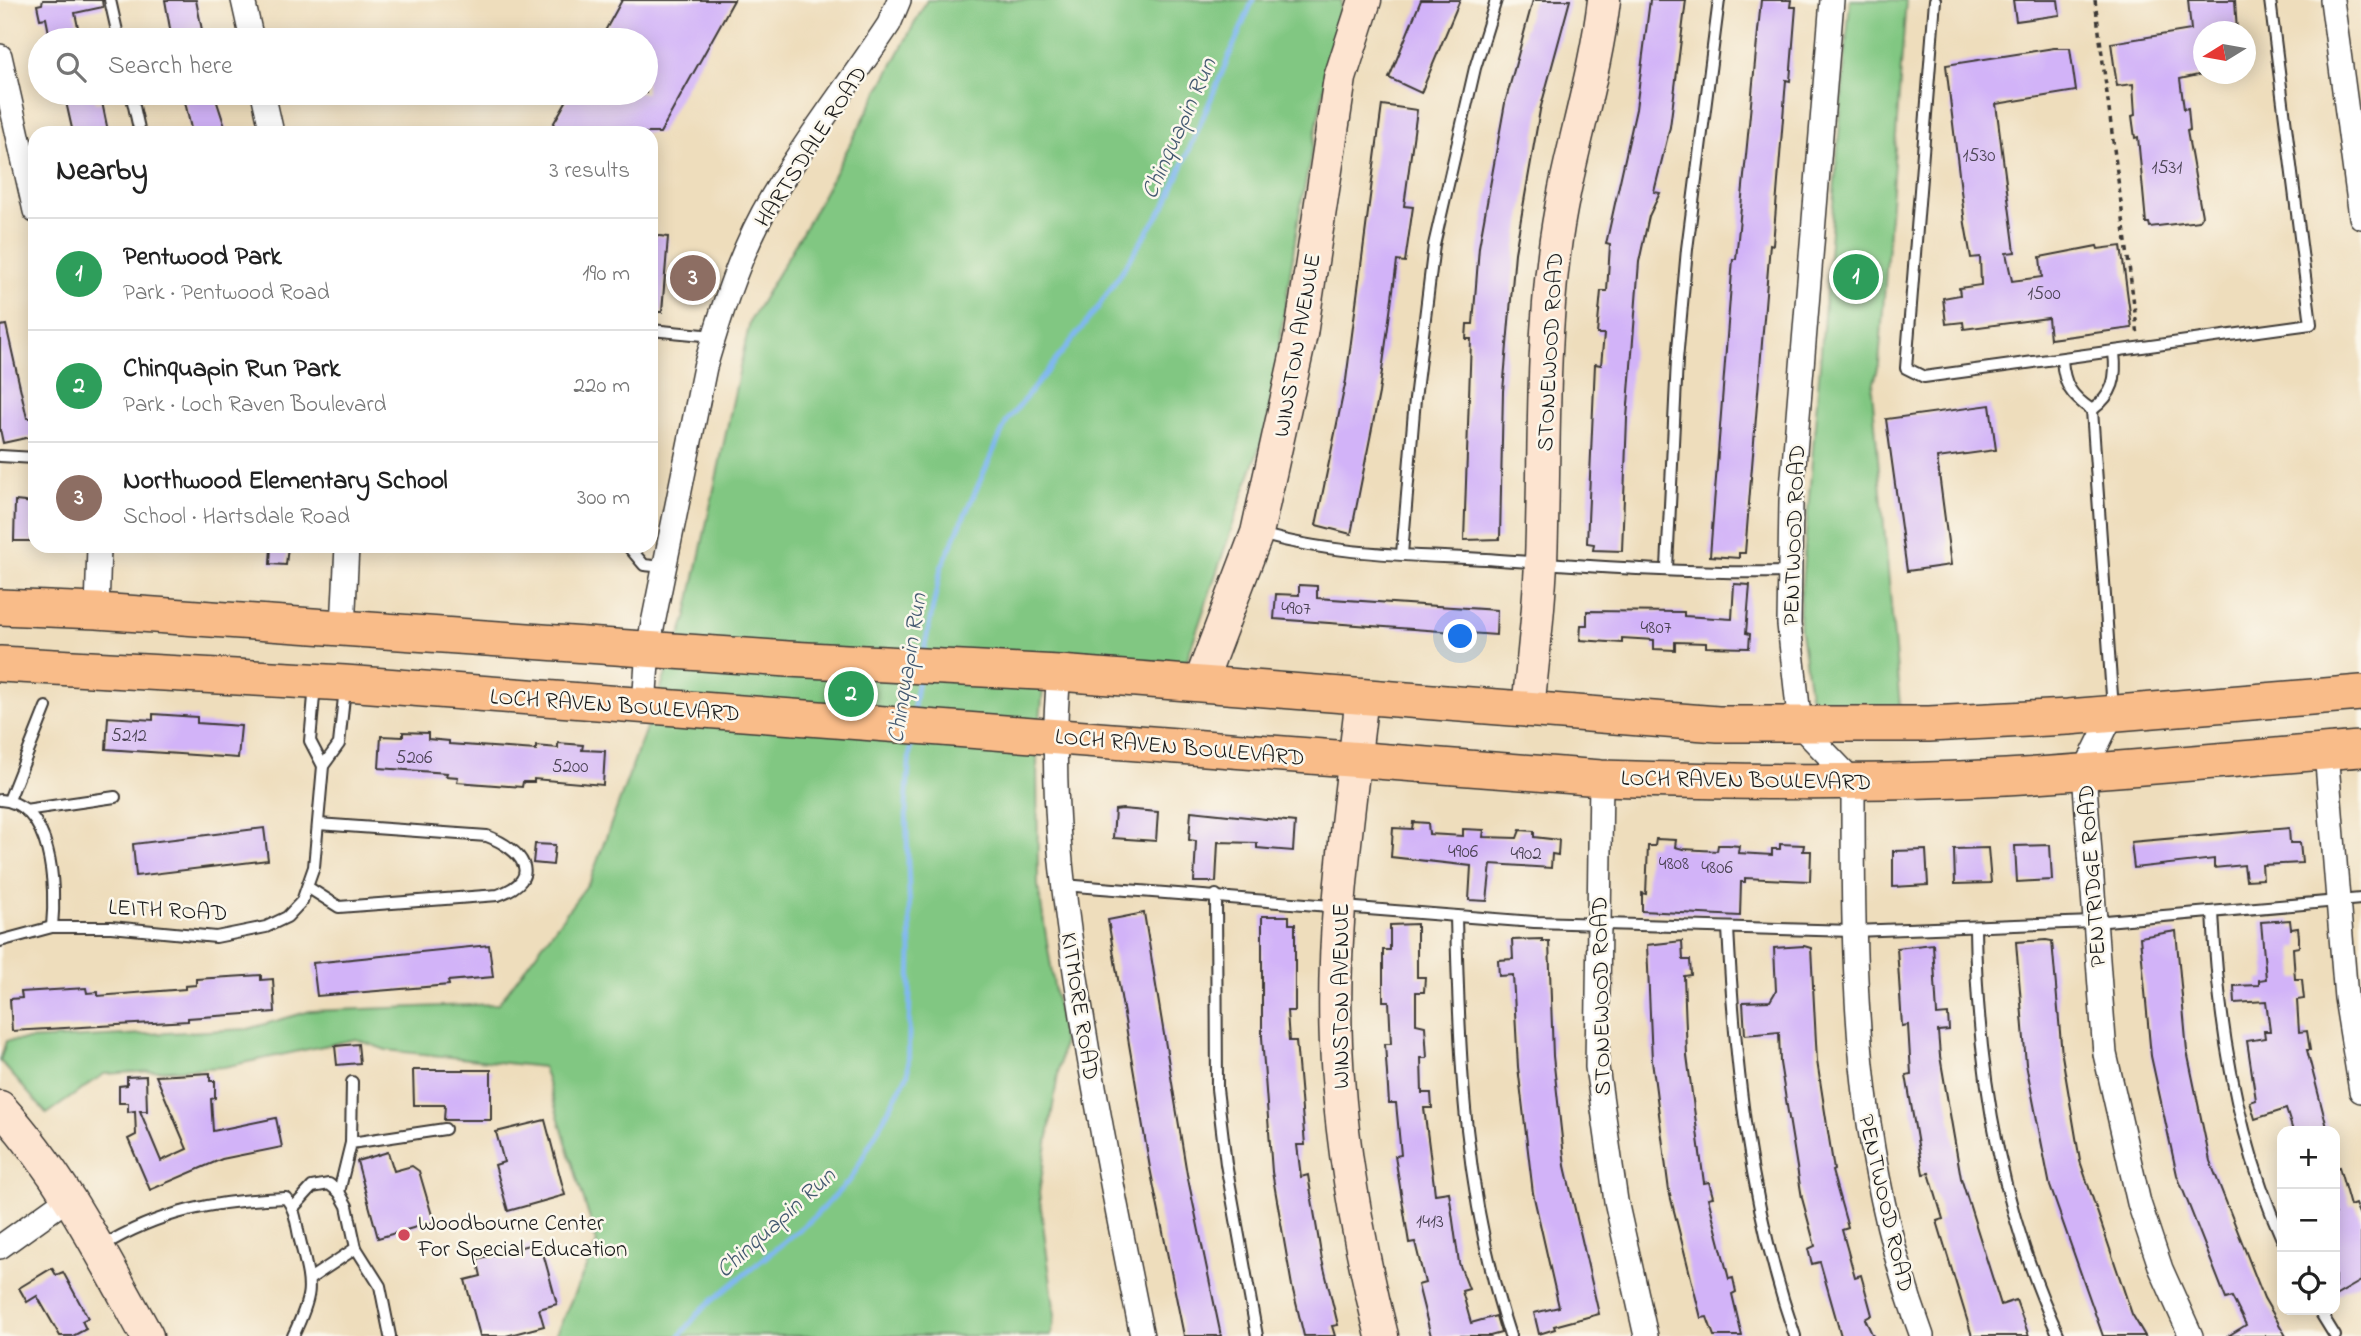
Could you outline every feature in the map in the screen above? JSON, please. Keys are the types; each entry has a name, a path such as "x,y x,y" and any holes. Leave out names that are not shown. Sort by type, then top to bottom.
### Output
{"main road":[{"path":"0,607 97,611 788,659 1059,673 1718,724 1929,724 2113,713 2361,693"},
{"path":"217,677 225,620"},
{"name":"LOCH RAVEN BOULEVARD","path":"0,664 330,683 1054,734 1354,761 1601,778 1726,782 1853,781 2084,772 2361,749"}],"street":[{"path":"243,0 249,28"},
{"name":"HARTSDALE ROAD","path":"644,706 648,648 664,567 714,336 736,272 770,201 889,24 899,0"},
{"name":"WINSTON AVENUE","path":"1200,683 1257,533 1301,334 1340,78 1364,0"},
{"name":"STONEWOOD ROAD","path":"1528,709 1541,563 1542,406 1553,259 1573,142 1596,58 1604,0"},
{"name":"PENTWOOD ROAD","path":"1800,726 1789,624 1788,572 1802,337 1832,0"},
{"path":"2332,0 2361,217"},
{"path":"0,56 28,180"},
{"path":"266,105 270,126"},
{"path":"97,611 99,553"},
{"path":"343,628 347,553"},
{"name":"KITMORE ROAD","path":"1059,673 1054,734 1055,807 1063,885 1098,1112 1142,1336"},
{"name":"WINSTON AVENUE","path":"1362,696 1338,907 1336,1043 1342,1115 1360,1244 1382,1336"},
{"name":"PENTRIDGE ROAD","path":"2113,713 2084,772 2105,1054 2131,1177 2161,1269 2191,1336"},
{"path":"1800,726 1853,781"},
{"path":"2326,751 2351,1041 2361,1091"},
{"name":"STONEWOOD ROAD","path":"1601,778 1597,1067 1616,1201 1646,1336"},
{"name":"PENTWOOD ROAD","path":"1853,781 1853,931 1859,1057 1866,1119 1893,1246 1922,1336"},
{"path":"0,1107 71,1196 147,1336"},
{"path":"0,1247 71,1196"}],"lane":[{"path":"110,0 117,28"},
{"path":"1402,554 1415,399 1434,245 1475,68 1496,0"},
{"path":"1667,568 1676,360 1687,249 1719,0"},
{"path":"1935,0 1906,368 1924,377 2311,324 2270,0"},
{"path":"133,105 138,126"},
{"path":"658,331 714,336"},
{"path":"2092,410 2112,391 2116,373 2114,352"},
{"path":"2062,360 2066,385 2073,397 2092,410"},
{"path":"2092,410 2113,713"},
{"path":"0,456 28,458"},
{"path":"1257,533 1289,542 1335,549 1402,554 1541,563 1788,572"},
{"path":"634,553 645,565 664,567"},
{"name":"LEITH ROAD","path":"323,766 310,741 330,683"},
{"name":"LEITH ROAD","path":"0,941 52,927 111,927 216,937 266,928 287,916 302,901 309,888 323,766 339,744 330,683"},
{"path":"46,707 4,800 33,816 48,852 54,885 52,927"},
{"path":"25,810 115,797"},
{"path":"309,888 339,907 498,895 515,889 523,878 524,866 519,854 508,844 487,836 318,824"},
{"path":"1063,885 1456,916 1598,924 1853,931 1975,929 2094,922 2361,899"},
{"path":"1216,895 1217,1089 1226,1164 1257,1336"},
{"path":"2213,912 2221,1019 2232,1087 2264,1195 2277,1227"},
{"path":"1456,916 1460,1072 1469,1158 1499,1300 1510,1336"},
{"path":"1728,928 1733,1027 1744,1131 1759,1213 1795,1336"},
{"path":"1975,929 1979,1031 1986,1090 2000,1158 2035,1278 2059,1336"},
{"path":"340,1192 351,1143 352,1082"},
{"path":"351,1143 445,1129"},
{"path":"294,1207 312,1187 329,1184 340,1192 347,1206 356,1248 380,1286 390,1336"},
{"path":"99,1248 142,1224 187,1208 250,1199 286,1198 294,1207 311,1278 306,1309 293,1336"},
{"path":"311,1278 356,1248"},
{"path":"2322,1315 2334,1336"}],"path":[{"path":"2095,0 2140,348"}],"green space":[{"path":"927,0 1342,0 1299,215 1267,425 1186,662 1046,660 1037,750 1038,885 1063,1043 1039,1193 1055,1315 1051,1336 555,1336 597,1243 543,1067 386,1050 356,1039 224,1067 104,1074 47,1114 0,1061 6,1041 248,1029 310,1011 498,1004 590,881 686,619 750,321 810,219"},
{"path":"1850,0 1906,0 1879,364 1872,390 1900,706 1851,711 1829,708 1810,695 1799,618"}],"building":[{"path":"43,0 102,0 103,7 75,13 78,28 48,28 46,18 40,19 37,5 42,4"},
{"path":"165,0 196,0 202,28 170,28"},
{"path":"622,0 734,0 660,133 658,126 552,126 564,105 658,105 658,28 607,28"},
{"path":"1421,0 1460,0 1421,93 1389,78"},
{"path":"1533,0 1570,0 1540,110 1515,253 1503,391 1500,539 1464,540 1471,339 1466,339 1467,324 1473,324 1479,247 1505,103"},
{"path":"1650,0 1686,0 1670,127 1654,192 1660,193 1649,216 1639,262 1627,418 1622,551 1593,550 1594,544 1587,543 1595,364 1601,365 1604,334 1597,334 1601,291 1607,291 1610,245 1606,244 1636,109"},
{"path":"1761,0 1791,0 1790,7 1796,7 1790,81 1786,80 1773,245 1770,244 1745,553 1739,553 1739,558 1710,556 1733,259 1736,259"},
{"path":"2013,0 2058,0 2060,15 2016,21"},
{"path":"2188,0 2235,0 2236,21 2193,21 2193,76 2180,79 2184,109 2188,108 2190,130 2187,131 2202,216 2199,221 2150,227 2149,223 2146,223 2138,137 2135,138 2132,116 2135,115 2133,84 2117,86 2111,43 2191,30"},
{"path":"2054,48 2070,48 2076,91 1996,104 2015,252 2006,253 2012,281 2042,277 2040,257 2097,246 2098,249 2121,246 2132,328 2050,339 2048,318 1964,329 1963,322 1946,324 1943,298 1960,295 1959,288 1981,285 1980,257 1971,258 1965,224 1946,65"},
{"path":"67,105 103,105 107,126 71,126"},
{"path":"186,105 218,105 225,126 190,126"},
{"path":"1382,105 1417,110 1404,206 1413,207 1405,262 1397,261 1379,393 1351,534 1316,525 1346,380"},
{"path":"658,236 668,237 662,312 658,312"},
{"path":"6,325 28,418 28,438 3,443 0,429 0,326"},
{"path":"1990,405 1996,450 1937,458 1951,565 1907,571 1886,419"},
{"path":"15,501 28,502 28,541 14,541"},
{"path":"271,553 287,553 286,565 270,564"},
{"path":"1734,584 1750,585 1746,633 1750,634 1749,648 1706,647 1706,643 1675,642 1675,650 1654,649 1654,640 1622,638 1622,643 1580,640 1581,625 1587,625 1587,611 1684,612 1684,616 1732,619"},
{"path":"1299,585 1317,586 1317,598 1497,610 1496,635 1274,619 1276,594 1299,595"},
{"path":"153,714 197,717 197,723 241,726 238,758 106,749 108,717 153,720"},
{"path":"403,732 428,733 428,739 449,741 449,744 536,750 536,746 558,748 558,743 583,745 582,750 605,751 603,785 534,779 534,782 523,782 522,787 457,782 458,777 446,776 447,773 379,768 381,736 403,737"},
{"path":"1115,810 1158,812 1156,841 1113,838"},
{"path":"1191,811 1295,822 1293,851 1257,848 1257,843 1218,842 1216,882 1194,882 1196,841 1189,840"},
{"path":"1413,822 1428,823 1429,834 1463,836 1463,829 1484,830 1483,837 1517,838 1520,830 1534,831 1534,837 1559,840 1558,855 1552,854 1551,868 1491,864 1487,901 1469,900 1471,866 1391,857 1393,828 1412,829"},
{"path":"264,828 268,860 136,876 133,844"},
{"path":"2289,828 2290,843 2300,843 2302,863 2262,865 2263,879 2246,880 2244,865 2214,868 2214,859 2134,868 2131,842"},
{"path":"1656,839 1676,840 1675,847 1683,849 1717,851 1718,845 1728,845 1739,846 1738,853 1772,855 1772,849 1780,849 1780,844 1804,845 1803,851 1811,851 1810,881 1745,878 1745,882 1741,882 1740,916 1642,911 1642,893 1646,894 1648,846 1655,846"},
{"path":"535,844 555,845 553,865 533,863"},
{"path":"2050,845 2052,880 2017,882 2015,846"},
{"path":"1988,848 1991,883 1955,884 1954,849"},
{"path":"1926,850 1928,885 1893,887 1893,851"},
{"path":"1144,913 1187,1174 1221,1336 1184,1336 1150,1168 1108,920"},
{"path":"1262,916 1289,916 1289,924 1295,924 1295,1011 1287,1011 1289,1041 1296,1041 1305,1145 1297,1145 1301,1177 1308,1175 1322,1260 1338,1325 1332,1326 1335,1336 1304,1336 1292,1286 1272,1172 1262,1037"},
{"path":"2290,920 2291,929 2298,928 2299,947 2293,948 2295,979 2302,979 2304,999 2297,1000 2299,1032 2307,1031 2310,1050 2307,1050 2327,1126 2291,1126 2286,1109 2255,1119 2250,1102 2256,1100 2247,1041 2265,1038 2264,1031 2270,1031 2266,1001 2235,1003 2234,986 2259,985 2259,980 2266,979 2261,922"},
{"path":"1417,924 1417,977 1425,977 1424,992 1416,992 1416,1024 1425,1026 1427,1058 1421,1058 1422,1093 1431,1093 1432,1108 1424,1108 1435,1194 1449,1192 1459,1263 1469,1289 1462,1291 1471,1323 1496,1316 1501,1333 1490,1336 1431,1336 1418,1285 1425,1283 1415,1242 1409,1243 1395,1156 1401,1155 1396,1103 1389,1103 1385,1044 1391,1044 1389,1001 1383,1001 1383,950 1390,950 1390,925"},
{"path":"2176,931 2187,1051 2210,1161 2264,1298 2286,1336 2228,1336 2246,1325 2232,1297 2226,1299 2177,1175 2151,1056 2140,937"},
{"path":"1512,940 1549,941 1553,1056 1565,1166 1599,1314 1554,1326 1555,1329 1539,1334 1534,1313 1559,1307 1533,1193 1518,1067 1513,975 1499,976 1498,960 1513,959"},
{"path":"1682,941 1683,960 1690,960 1691,975 1684,976 1687,1056 1704,1183 1709,1182 1713,1197 1708,1198 1729,1279 1733,1278 1736,1292 1732,1294 1742,1336 1714,1336 1707,1317 1701,1318 1669,1191 1652,1060 1647,945"},
{"path":"2052,941 2062,1055 2080,1161 2132,1314 2145,1336 2103,1336 2050,1186 2026,1064 2016,942"},
{"path":"1933,944 1937,1015 1948,1014 1949,1030 1938,1031 1961,1178 2001,1305 2016,1300 2029,1336 1972,1336 1937,1221 1943,1219 1929,1173 1923,1174 1906,1075 1911,1074 1908,1025 1902,1026 1897,948"},
{"path":"489,945 493,977 448,981 449,985 317,996 313,963"},
{"path":"1774,948 1811,948 1817,1061 1834,1170 1832,1171 1848,1228 1842,1230 1855,1277 1861,1275 1872,1315 1865,1319 1873,1336 1841,1336 1820,1262 1812,1264 1808,1249 1815,1246 1802,1198 1780,1063 1779,1032 1745,1035 1743,1002 1770,1001 1776,991"},
{"path":"261,975 261,980 273,979 275,1012 188,1018 188,1021 12,1031 10,999 22,998 21,992 86,988 87,993 98,992 98,996 185,989 185,986 196,985 196,979"},
{"path":"358,1044 360,1063 337,1065 335,1046"},
{"path":"413,1070 491,1070 491,1120 444,1120 445,1105 414,1105"},
{"path":"210,1073 210,1081 215,1081 215,1098 211,1099 213,1131 276,1118 282,1147 222,1159 150,1190 128,1139 136,1135 135,1111 128,1112 128,1103 119,1103 119,1086 127,1085 127,1077 146,1076 147,1111 140,1111 161,1161 187,1149 156,1076"},
{"path":"545,1120 565,1195 508,1211 495,1165 504,1162 496,1132"},
{"path":"388,1152 394,1171 412,1166 419,1171 434,1222 378,1238 357,1161"},
{"path":"2340,1171 2350,1206 2355,1204 2361,1218 2361,1281 2340,1293"},
{"path":"540,1242 557,1304 539,1309 544,1326 506,1336 480,1336 465,1280 481,1276 477,1259"},
{"path":"52,1268 56,1275 63,1272 88,1318 82,1321 86,1329 73,1336 60,1336 37,1296 27,1302 19,1288"}],"waterway":[{"name":"Chinquapin Run","path":"923,655 941,568 1007,421 1097,309 1167,202 1253,0"},
{"name":"Chinquapin Run","path":"913,713 918,678"},
{"name":"Chinquapin Run","path":"680,1336 702,1309 811,1220 851,1179 908,1074 911,950 906,806 911,737"}],"place":[{"name":"Pentwood Park","path":"1856,277"},
{"name":"Northwood Elementary School","path":"693,278"},
{"name":"Chinquapin Run Park","path":"851,694"},
{"name":"Woodbourne Center For Special Education","path":"404,1235"}]}
